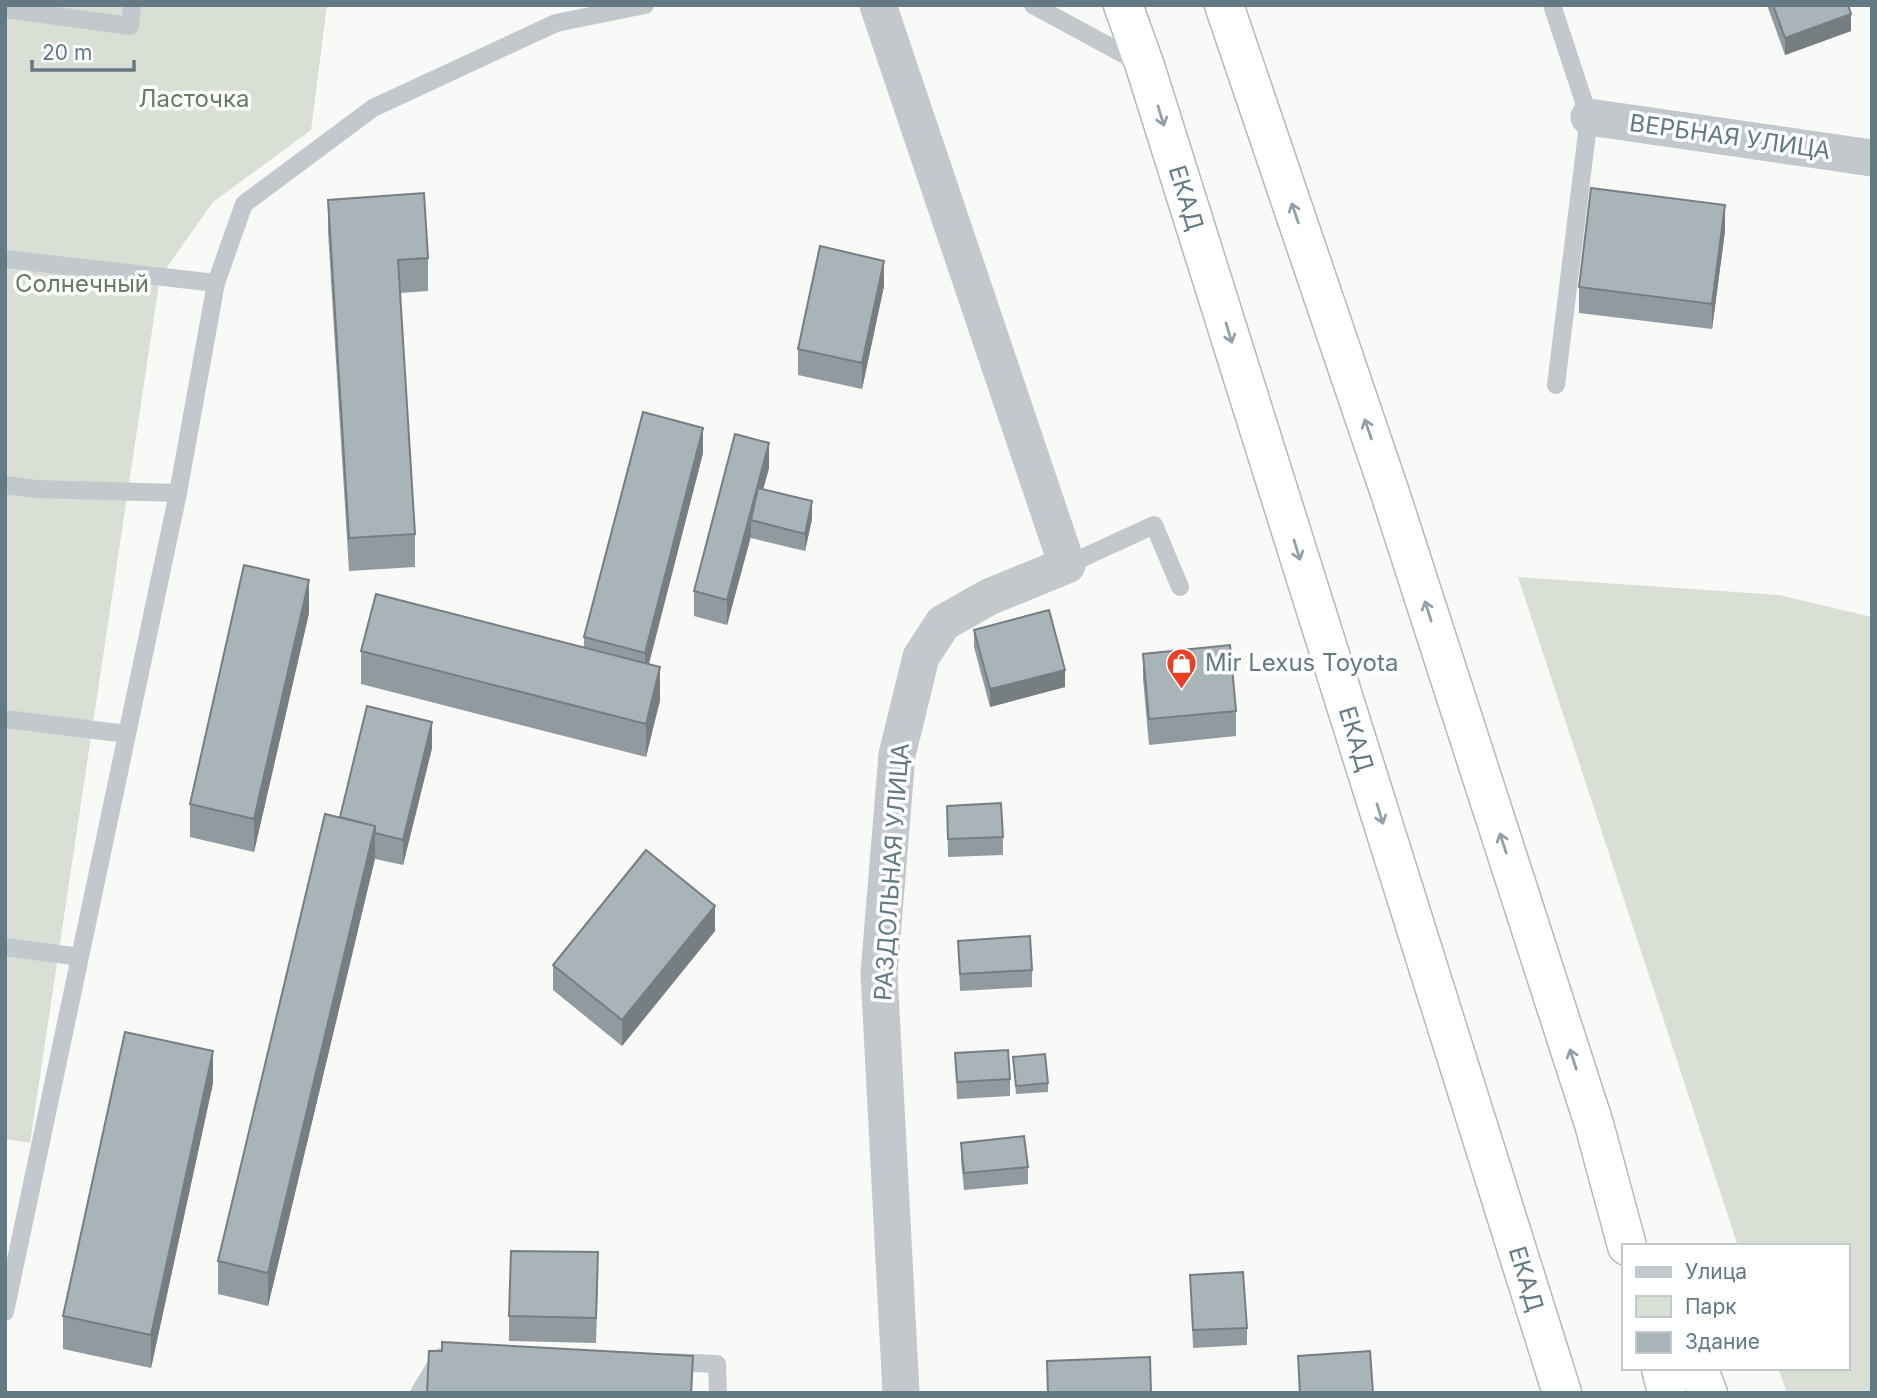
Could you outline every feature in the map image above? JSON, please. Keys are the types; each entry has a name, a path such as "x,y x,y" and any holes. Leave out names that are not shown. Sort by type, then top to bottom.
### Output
{"highway":[{"name":"ЕКАД","path":"1123,5 1145,66 1562,1393"},
{"path":"1224,5 1390,493 1594,1124 1626,1244"},
{"path":"1594,1124 1645,1244"},
{"path":"1661,1370 1667,1393"},
{"path":"1699,1370 1709,1393"}],"street":[{"path":"878,5 1067,565"},
{"name":"ВЕРБНАЯ УЛИЦА","path":"1589,117 1872,158"},
{"name":"РАЗДОЛЬНАЯ УЛИЦА","path":"901,1393 879,973 897,755 921,657 943,623 989,597 1067,565"}],"lane":[{"path":"5,9 131,26 132,5"},
{"path":"5,1312 178,493 216,283 244,204 373,108 556,23 645,5"},
{"path":"1033,5 1145,66"},
{"path":"1552,5 1589,117 1556,385"},
{"path":"5,258 216,283"},
{"path":"5,485 36,489 178,493"},
{"path":"1067,565 1154,525 1180,587"},
{"path":"5,719 127,734"},
{"path":"5,947 80,957"},
{"path":"419,1393 444,1352 458,1352"},
{"path":"649,1361 717,1364 718,1393"}],"green space":[{"name":"Солнечный","path":"5,5 327,5 311,130 213,202 160,277 30,1143 5,1139"},
{"path":"1518,577 1779,595 1872,617 1872,1393 1787,1393 1779,1370 1849,1370 1849,1244 1737,1244"}],"building":[{"path":"1773,5 1848,5 1851,14 1785,38"},
{"path":"1591,188 1725,205 1712,304 1579,287"},
{"path":"424,193 428,258 398,260 415,534 349,538 328,200"},
{"path":"820,246 884,261 862,363 798,349"},
{"path":"643,412 703,428 645,653 584,637"},
{"path":"735,434 769,443 727,600 694,591"},
{"path":"758,488 812,501 805,534 751,520"},
{"path":"244,565 309,580 254,819 190,804"},
{"path":"376,594 660,667 646,724 361,651"},
{"path":"1049,610 1065,670 990,689 974,630"},
{"path":"1230,645 1236,711 1149,719 1143,654"},
{"path":"367,706 432,722 403,840 375,833 375,826 340,817"},
{"path":"1001,803 1003,837 948,839 947,806"},
{"path":"325,814 375,826 268,1273 218,1261"},
{"path":"646,850 715,906 622,1020 553,965"},
{"path":"1030,936 1032,970 960,974 958,941"},
{"path":"125,1032 213,1051 151,1335 63,1316"},
{"path":"1008,1050 1010,1079 957,1082 955,1053"},
{"path":"1045,1054 1048,1083 1016,1086 1013,1057"},
{"path":"1024,1136 1028,1167 964,1173 961,1143"},
{"path":"511,1251 598,1252 596,1318 509,1316"},
{"path":"1243,1272 1247,1328 1193,1330 1190,1275"},
{"path":"442,1342 693,1356 691,1393 427,1393 429,1351 442,1351"},
{"path":"1370,1351 1373,1393 1300,1393 1298,1356"},
{"path":"1150,1357 1151,1393 1048,1393 1047,1361"}],"place":[{"name":"Mir Lexus Toyota","path":"1182,690"}],"park label":[{"name":"Ласточка","path":"194,99"}]}
